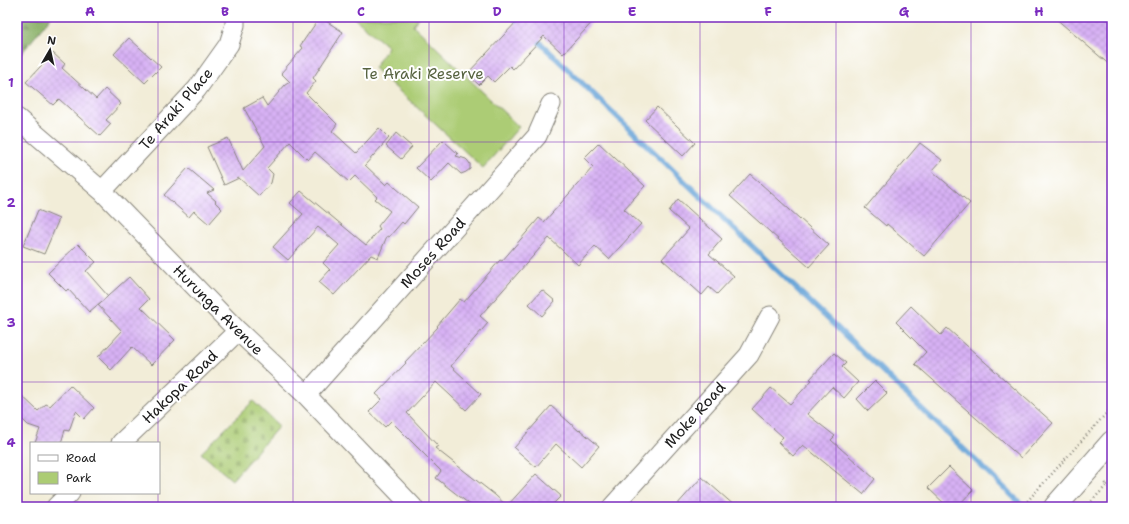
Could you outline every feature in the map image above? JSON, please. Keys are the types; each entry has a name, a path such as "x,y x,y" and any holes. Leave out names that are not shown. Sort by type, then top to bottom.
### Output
{"street":[{"name":"Te Araki Place","path":"102,191 197,89 229,44 235,25 235,17"},
{"name":"Moses Road","path":"306,396 537,136 551,104"},
{"name":"Hurunga Avenue","path":"17,118 102,191 238,331 306,396 413,507"},
{"name":"Moke Road","path":"612,507 749,355 770,316"},
{"name":"Hakopa Road","path":"122,442 238,331"},
{"path":"1055,507 1112,442"},
{"path":"56,507 69,494"}],"path":[{"path":"1022,507 1112,407"},
{"path":"1104,482 1107,485"},
{"path":"1086,507 1107,485 1112,482"}],"green space":[{"path":"17,17 51,17 17,59"},
{"name":"Te Araki Reserve","path":"353,17 419,17 413,25 519,127 483,168 374,68 388,47"},
{"path":"253,401 279,426 232,480 201,453"}],"building":[{"path":"320,17 343,32 313,78 316,81 306,93 337,124 332,131 356,153 379,128 389,138 365,165 386,185 389,182 418,207 404,224 402,222 389,237 387,236 378,258 371,255 334,295 319,282 330,270 323,263 339,245 318,227 288,260 273,247 303,214 290,203 301,191 366,245 380,229 378,226 390,211 375,199 377,197 355,176 349,182 315,152 308,160 290,142 267,168 273,174 271,183 259,196 239,178 224,185 207,147 228,138 243,171 265,146 244,108 262,98 267,106 285,85 290,82 281,73 303,48 300,46"},
{"path":"521,17 597,17 563,54 544,36 513,69 510,66 494,82 488,76 479,85 467,74"},
{"path":"1054,17 1112,17 1112,67"},
{"path":"129,38 161,67 145,83 114,54"},
{"path":"53,53 65,64 62,68 96,99 105,89 121,104 106,120 111,124 100,136 59,99 53,105 26,82"},
{"path":"657,107 695,143 683,156 645,120"},
{"path":"396,133 412,147 401,159 386,146"},
{"path":"443,140 458,154 456,156 468,161 470,164 470,169 461,174 449,163 431,182 416,168"},
{"path":"599,143 645,186 624,209 641,224 609,259 595,246 578,265 549,238 480,316 488,323 451,366 481,394 466,410 436,382 407,413 438,446 435,448 507,506 536,474 561,496 550,507 473,507 436,478 441,471 391,421 385,427 369,412 382,399 376,394 438,327 437,326 460,299 464,302 539,218 544,222 593,167 584,158"},
{"path":"920,143 942,160 932,171 970,203 924,256 887,224 886,226 865,208"},
{"path":"188,168 214,190 207,193 222,209 209,224 194,211 189,217 164,195"},
{"path":"750,174 829,245 809,267 730,196"},
{"path":"678,199 722,239 709,254 734,276 717,294 709,287 702,295 662,259 689,229 669,211"},
{"path":"38,210 59,219 44,254 23,246"},
{"path":"78,244 96,262 86,271 108,296 89,312 68,289 66,291 48,273"},
{"path":"129,277 149,299 141,307 175,340 151,365 132,347 111,370 98,357 122,331 98,305"},
{"path":"542,290 555,301 542,316 529,304"},
{"path":"911,306 941,335 947,328 1053,423 1021,458 915,364 926,352 896,322"},
{"path":"834,353 846,363 842,367 858,382 844,398 832,387 807,414 835,436 831,440 875,479 863,494 803,445 793,456 778,442 783,437 752,409 771,388 790,404"},
{"path":"875,381 887,393 868,411 857,399"},
{"path":"70,385 94,408 84,419 76,411 69,431 65,430 61,442 35,442 40,429 28,425 17,414 17,391 38,411 46,404 50,406"},
{"path":"551,406 579,431 580,430 599,446 581,467 556,444 536,467 514,448"},
{"path":"949,467 973,490 957,507 948,507 928,488"},
{"path":"702,477 736,507 675,507"}],"waterway":[{"path":"513,17 522,26"},
{"path":"534,37 1021,504"}]}
